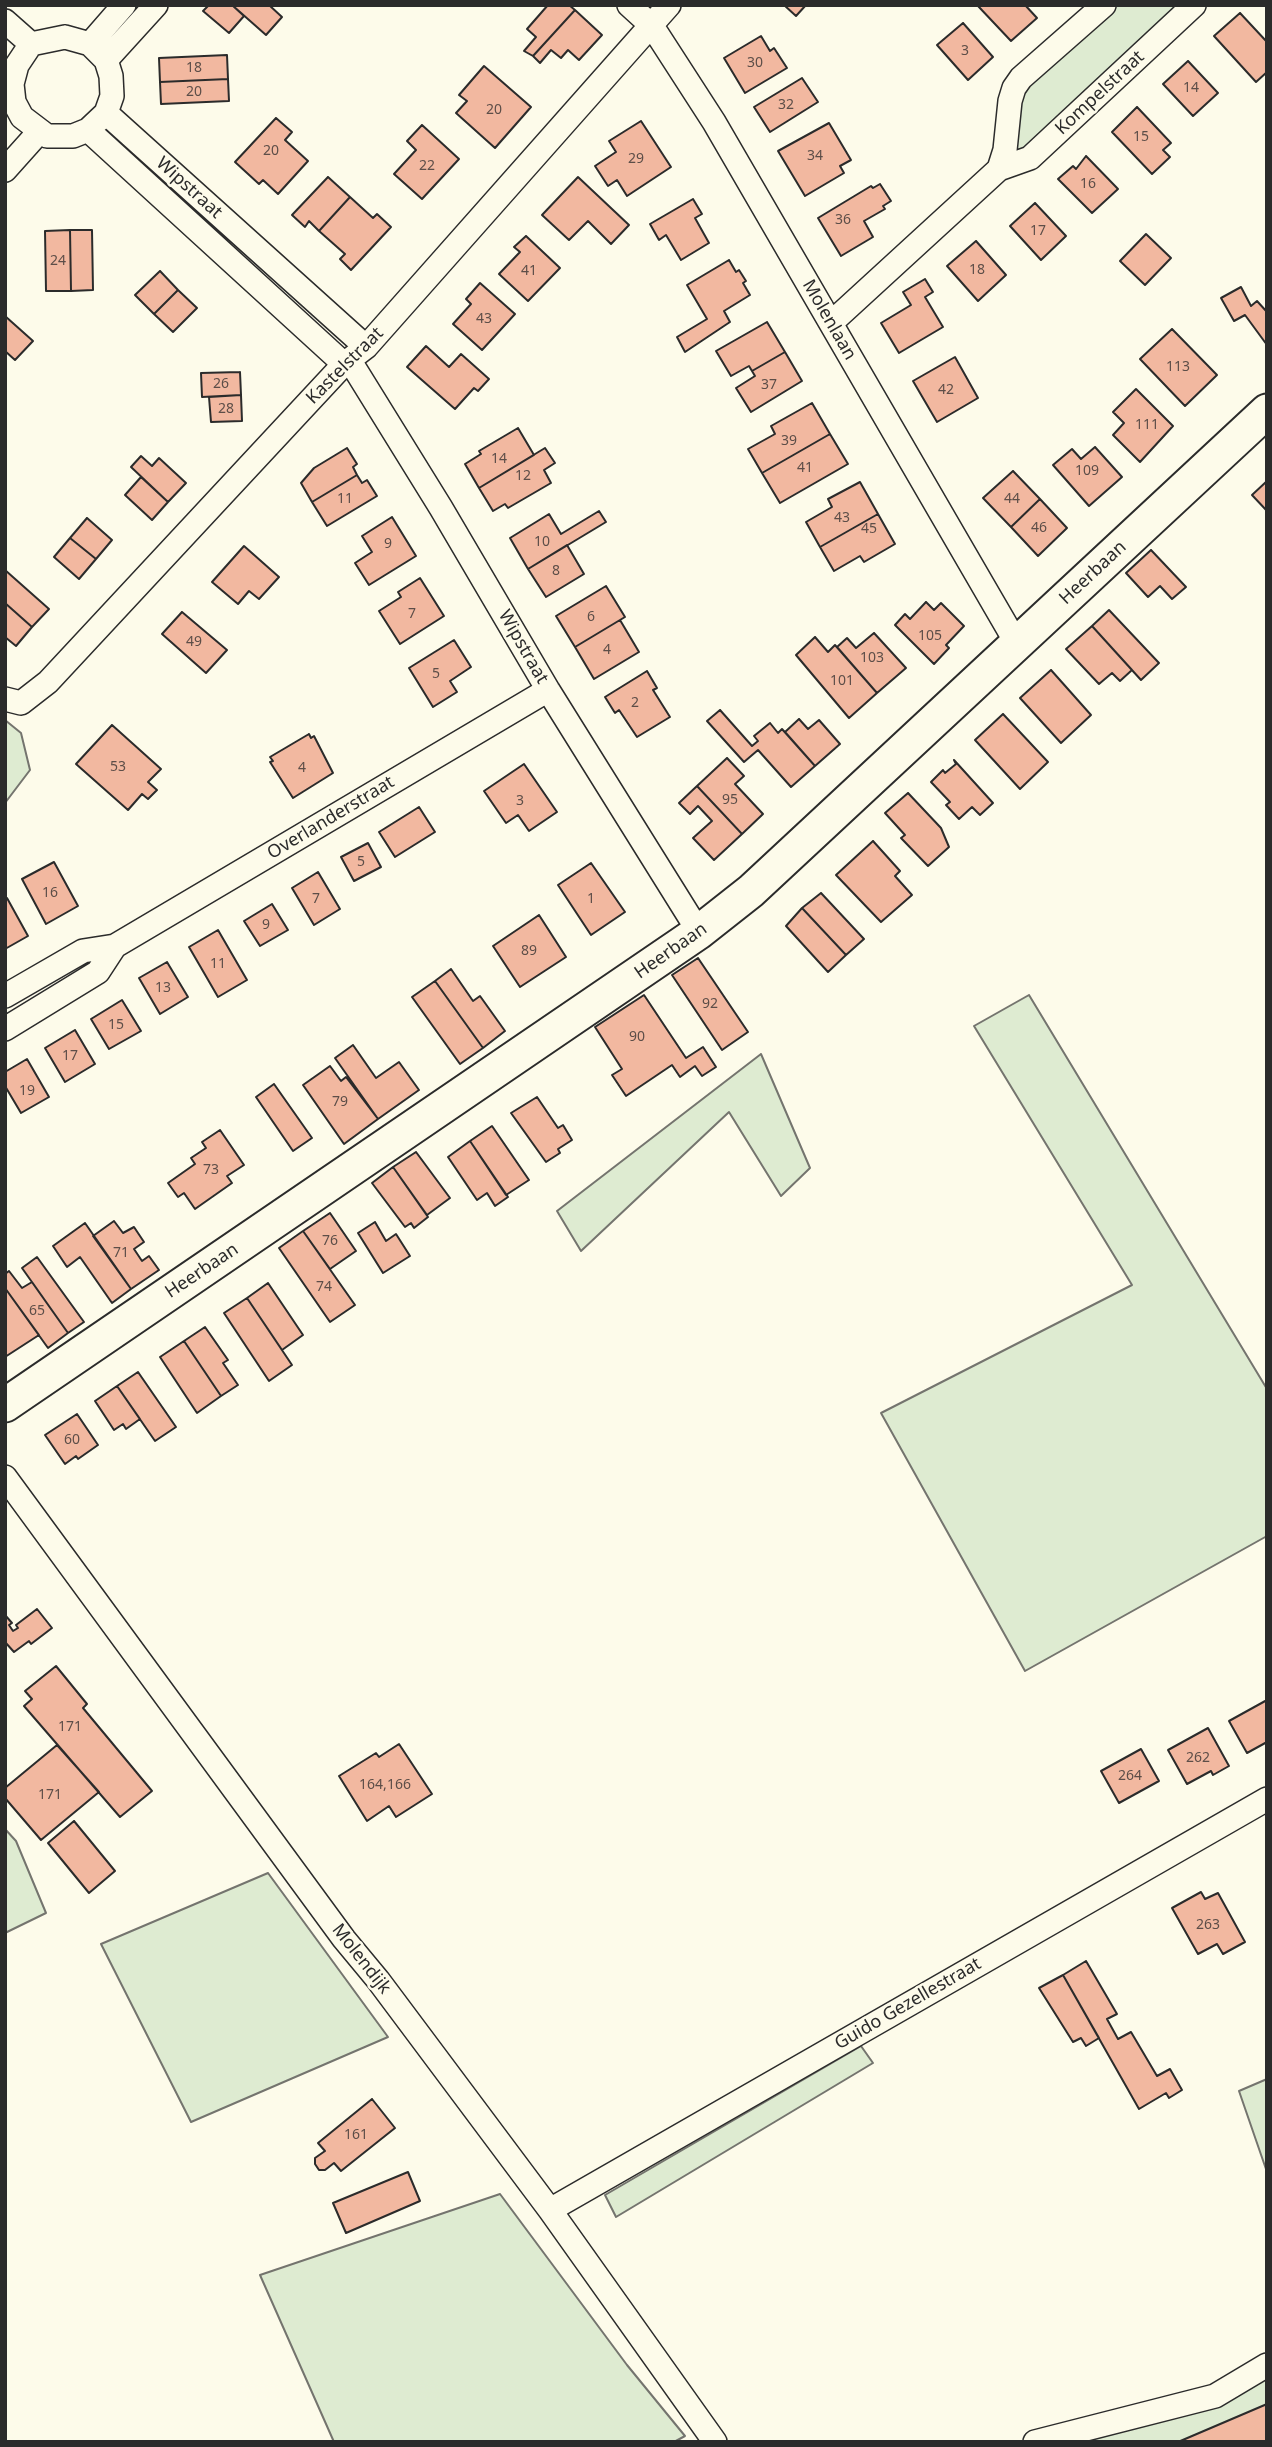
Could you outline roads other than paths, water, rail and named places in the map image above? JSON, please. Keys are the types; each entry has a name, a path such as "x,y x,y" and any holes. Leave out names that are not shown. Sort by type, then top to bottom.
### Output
{"street":[{"path":"98,52 124,5"},
{"path":"98,52 156,5"},
{"name":"Molenlaan","path":"629,5 652,26 714,122 1017,643"},
{"name":"Kastelstraat","path":"5,699 21,703 48,682 353,357 669,5"},
{"path":"999,169 1005,150 1014,88 1021,78 1104,5"},
{"name":"Kompelstraat","path":"831,323 999,169 1030,158 1194,5"},
{"path":"5,21 31,44"},
{"path":"65,37 98,52 111,76 112,96 106,113 88,130 73,136 47,136 22,117 14,102 11,60 31,44 65,37"},
{"name":"Wipstraat","path":"106,113 353,357 548,690 699,932"},
{"name":"Wipstraat","path":"88,130 353,357"},
{"path":"5,170 39,132"},
{"name":"Heerbaan","path":"5,1405 699,932 751,891 1267,411"},
{"name":"Overlanderstraat","path":"5,996 83,951 115,946 548,690"},
{"name":"Overlanderstraat","path":"5,1029 98,972 115,946"},
{"name":"Molendijk","path":"5,1477 344,1940 551,2210 715,2442"},
{"name":"Guido Gezellestraat","path":"551,2210 1267,1799"},
{"path":"1035,2442 1215,2396 1267,2365"}]}
